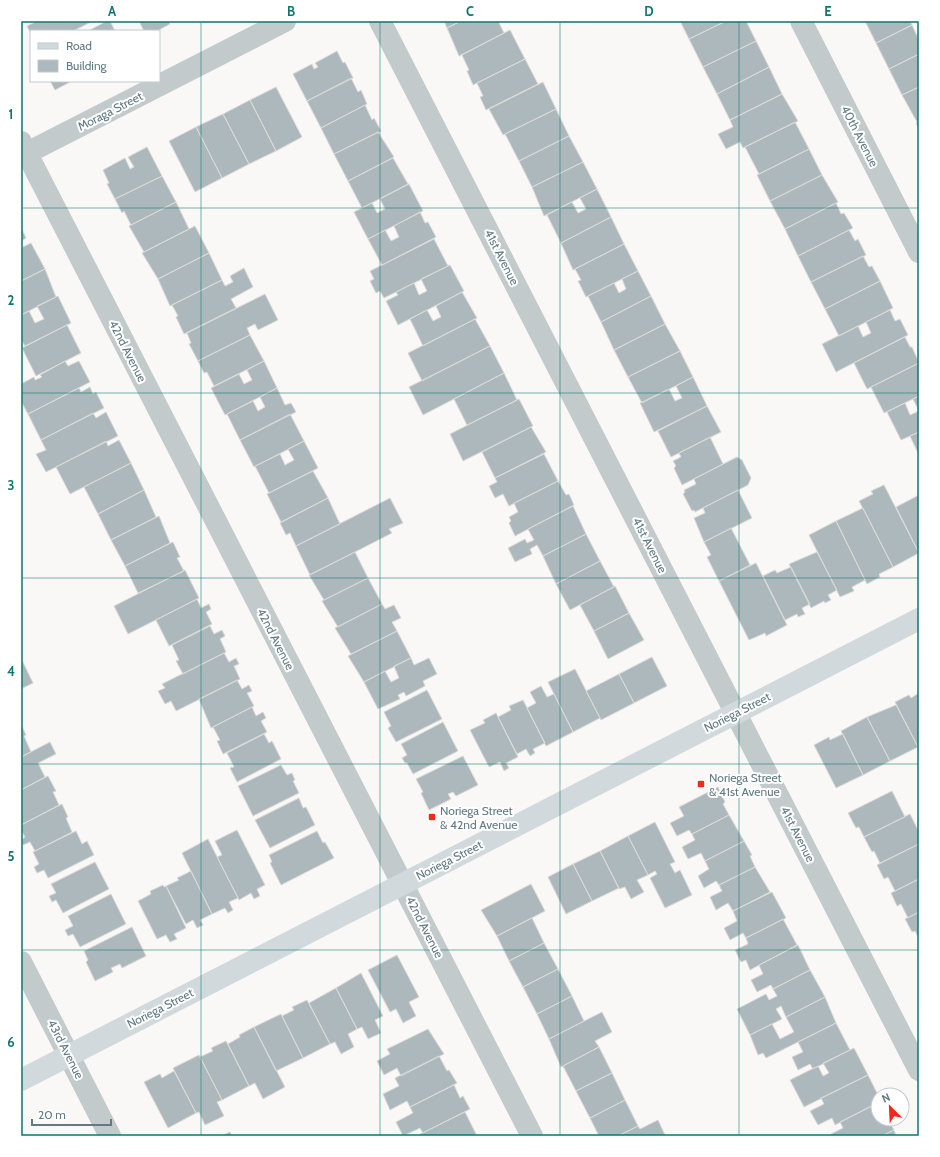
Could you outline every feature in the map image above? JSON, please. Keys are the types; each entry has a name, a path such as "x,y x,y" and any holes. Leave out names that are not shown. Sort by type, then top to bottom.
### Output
{"street":[{"name":"Moraga Street","path":"23,151 285,21"},
{"name":"41st Avenue","path":"380,21 919,1070"},
{"name":"40th Avenue","path":"800,21 919,252"},
{"name":"42nd Avenue","path":"23,151 532,1136"},
{"name":"Noriega Street","path":"21,1080 919,619"},
{"name":"43rd Avenue","path":"21,962 110,1136"}],"building":[{"path":"37,21 93,21 75,30 30,30 30,32 27,26"},
{"path":"107,21 110,21 114,30 90,30"},
{"path":"139,21 168,21 170,24 159,30 144,30"},
{"path":"444,21 461,21 447,28"},
{"path":"461,21 498,21 504,33 459,56 447,28"},
{"path":"680,21 726,21 689,39"},
{"path":"726,21 746,21 756,41 703,67 689,39"},
{"path":"865,21 910,21 912,25 876,43"},
{"path":"912,25 919,40 919,54 889,69 876,43"},
{"path":"510,30 525,59 473,85 467,71 469,70 462,55"},
{"path":"756,41 769,67 717,94 703,67"},
{"path":"337,51 343,63 345,62 353,78 307,101 293,74 312,64 314,69 318,67 315,63"},
{"path":"919,54 919,87 902,95 889,69"},
{"path":"525,59 538,84 486,110 480,97 483,96 477,83"},
{"path":"769,67 782,94 730,120 717,94"},
{"path":"351,78 358,92 361,90 367,104 321,128 307,101"},
{"path":"51,82 70,82 55,90"},
{"path":"543,82 556,109 503,135 489,109"},
{"path":"276,87 302,137 276,151 250,100"},
{"path":"919,87 919,121 917,122 902,95"},
{"path":"782,94 798,121 743,148 740,142 726,149 718,134 733,127 730,120"},
{"path":"250,100 276,151 249,164 223,114"},
{"path":"365,105 372,120 374,118 381,131 334,154 321,128"},
{"path":"556,109 569,136 519,161 505,134"},
{"path":"223,114 249,164 222,178 196,127"},
{"path":"919,121 919,130 916,123"},
{"path":"795,122 809,149 759,174 745,147"},
{"path":"196,127 222,178 195,192 169,141"},
{"path":"378,132 394,157 348,181 334,154"},
{"path":"569,136 583,162 532,187 519,161"},
{"path":"147,147 162,176 115,199 107,184 109,183 103,170 125,158 130,169 134,167 128,157"},
{"path":"809,149 822,175 770,201 757,175"},
{"path":"393,158 408,184 362,208 348,181"},
{"path":"583,162 597,189 544,216 532,187"},
{"path":"822,175 838,202 785,229 770,201"},
{"path":"162,176 176,202 131,225 124,211 122,213 115,199"},
{"path":"409,184 423,211 368,239 354,212 372,203 377,213 385,209 380,199"},
{"path":"597,189 611,217 561,243 547,215 572,202 578,213 586,209 580,198"},
{"path":"176,202 189,229 144,252 129,226"},
{"path":"836,203 841,214 844,213 853,228 798,256 785,229"},
{"path":"420,212 425,223 428,222 436,237 382,265 368,239 385,230 391,241 399,237 394,226"},
{"path":"611,217 624,244 573,270 561,243"},
{"path":"195,226 209,253 158,279 142,253"},
{"path":"21,227 26,238 21,241"},
{"path":"849,230 855,241 858,239 866,255 811,282 798,256"},
{"path":"434,239 448,266 384,298 380,291 376,293 370,281 374,279 370,271"},
{"path":"31,243 45,269 21,281 21,248"},
{"path":"624,244 638,271 586,297 578,281 581,280 575,269"},
{"path":"209,253 222,280 170,306 158,279"},
{"path":"863,256 869,267 872,266 880,281 825,309 811,282"},
{"path":"450,265 464,291 398,325 386,301 398,295 396,292 414,283 419,295 427,291 421,279"},
{"path":"244,268 253,287 231,299 236,308 184,334 176,317 178,316 172,305 222,280 225,286 233,282 230,276"},
{"path":"45,269 56,297 21,315 21,281"},
{"path":"638,271 651,296 601,322 588,296 614,283 619,293 626,289 622,279"},
{"path":"880,281 893,308 839,336 825,309"},
{"path":"462,292 477,318 423,346 410,319 427,310 433,321 441,317 436,306"},
{"path":"265,294 278,320 258,330 255,324 247,328 250,335 198,361 189,344 191,343 187,333"},
{"path":"58,296 71,323 25,346 21,339 21,315 29,311 35,323 44,319 37,306"},
{"path":"651,296 665,324 614,350 601,322"},
{"path":"890,310 895,321 900,319 908,335 836,372 822,344 858,326 863,337 871,333 866,322"},
{"path":"475,319 490,346 422,381 408,353"},
{"path":"665,324 680,351 628,377 614,350"},
{"path":"67,325 81,353 36,376 22,348"},
{"path":"250,335 264,361 214,386 207,372 204,373 198,361"},
{"path":"905,337 910,347 912,347 919,363 867,389 854,363"},
{"path":"490,346 504,373 423,415 409,387"},
{"path":"680,351 693,377 642,403 628,377"},
{"path":"65,361 68,366 79,361 90,382 28,414 21,401 21,384 34,377 35,380 42,377 40,375"},
{"path":"264,361 277,388 225,415 211,388 239,374 244,384 252,380 247,370"},
{"path":"919,363 919,396 884,413 871,387"},
{"path":"504,373 517,400 467,425 454,399"},
{"path":"693,377 707,406 654,432 640,403 669,389 675,401 682,398 676,386"},
{"path":"90,387 93,394 96,392 104,408 41,440 28,414 79,388 81,392"},
{"path":"277,388 285,405 291,403 296,412 240,440 227,414 253,401 258,411 265,407 260,397"},
{"path":"919,396 919,411 913,399"},
{"path":"519,399 533,426 463,461 450,434"},
{"path":"905,403 910,415 919,411 919,432 901,440 887,412"},
{"path":"707,406 721,432 671,457 658,431"},
{"path":"106,412 118,436 46,472 36,454 46,450 41,440 93,413 96,418"},
{"path":"290,414 304,441 254,467 240,440"},
{"path":"531,427 546,452 495,478 482,452"},
{"path":"919,432 919,455 910,436"},
{"path":"710,437 723,464 682,485 674,468 676,466 673,461 681,457 679,453"},
{"path":"119,440 131,463 70,494 56,467 106,441 108,446"},
{"path":"304,441 318,468 269,493 255,466 280,454 285,465 294,460 288,449"},
{"path":"544,454 558,481 509,506 503,494 495,498 489,486 497,482 495,478"},
{"path":"737,457 742,460 751,478 748,485 695,512 694,510 692,511 683,494 685,492 684,490 696,484 694,479"},
{"path":"131,463 144,490 98,514 84,487"},
{"path":"313,471 328,498 281,522 267,494"},
{"path":"558,481 566,495 569,494 574,505 515,536 509,523 511,521 509,517 518,512 514,503"},
{"path":"884,485 919,553 893,567 859,501 873,494 871,491"},
{"path":"144,490 156,517 111,540 98,514"},
{"path":"738,490 752,518 704,542 694,518 705,513 703,508"},
{"path":"919,495 919,553 896,507"},
{"path":"328,498 340,524 296,546 290,533 286,535 280,523"},
{"path":"390,498 403,523 389,529 392,533 310,575 296,546"},
{"path":"573,506 586,534 543,556 537,545 530,549 532,554 515,562 508,548 525,539 527,543 534,540 528,529"},
{"path":"863,508 893,567 879,574 880,577 867,584 836,521"},
{"path":"159,516 170,543 125,566 111,540"},
{"path":"836,521 865,580 852,587 854,591 840,597 809,535"},
{"path":"731,528 750,565 719,581 707,557 711,555 704,542"},
{"path":"586,534 600,561 556,584 543,556"},
{"path":"173,542 180,557 177,558 184,571 138,593 125,566"},
{"path":"355,552 368,578 324,600 309,575"},
{"path":"817,552 837,590 828,595 831,600 825,603 824,601 811,608 789,564"},
{"path":"600,561 614,587 570,610 556,584"},
{"path":"756,563 787,625 766,636 765,633 749,640 719,581"},
{"path":"791,567 810,604 802,608 805,614 798,617 797,614 785,620 763,576 775,570 777,573"},
{"path":"185,570 199,598 128,634 114,606"},
{"path":"368,578 382,604 338,627 322,601"},
{"path":"615,586 629,613 594,631 580,605"},
{"path":"197,599 201,608 209,604 211,609 206,612 212,624 169,646 156,620"},
{"path":"382,604 385,609 394,605 401,618 392,622 397,631 351,654 335,628"},
{"path":"629,613 644,640 608,659 594,631"},
{"path":"210,626 214,634 222,630 225,636 220,639 226,652 183,674 176,661 179,660 172,645"},
{"path":"397,631 411,658 364,682 348,656"},
{"path":"224,653 229,662 236,658 239,664 234,666 240,679 176,711 171,701 165,704 158,691 165,688 162,684"},
{"path":"652,657 667,686 634,703 619,674"},
{"path":"21,658 33,683 21,689"},
{"path":"411,658 414,665 429,658 437,674 423,681 425,686 406,696 404,692 398,695 400,699 378,709 364,682 385,671 391,682 399,678 394,666"},
{"path":"575,669 600,718 573,732 548,682"},
{"path":"619,674 634,703 601,720 586,691"},
{"path":"237,680 242,689 249,685 252,691 247,693 254,706 211,728 199,699"},
{"path":"541,686 547,697 554,694 573,732 546,746 527,708 536,703 530,692"},
{"path":"427,690 442,719 396,742 388,728 391,726 384,712"},
{"path":"919,693 918,747 895,702 909,695 911,698"},
{"path":"523,700 545,743 533,749 535,753 530,756 526,749 517,754 498,717 511,710 509,706"},
{"path":"896,705 918,747 890,761 867,717"},
{"path":"252,707 256,716 263,712 266,718 261,721 267,732 223,754 217,741 220,740 213,727"},
{"path":"496,713 518,757 506,763 509,768 504,771 500,762 489,767 470,730 485,723 483,720"},
{"path":"867,717 890,761 863,775 841,731"},
{"path":"443,722 458,751 413,774 407,763 405,763 402,758 407,755 401,744"},
{"path":"21,724 26,735 24,736 31,752 21,757"},
{"path":"264,734 269,743 272,741 281,759 237,782 230,768 234,767 227,753"},
{"path":"843,734 863,775 836,788 814,745 829,737 830,740"},
{"path":"50,742 56,754 38,763 45,777 21,790 21,757"},
{"path":"463,756 478,785 456,796 453,792 448,794 451,799 429,810 421,793 423,792 416,779"},
{"path":"281,765 287,775 292,773 295,780 293,781 299,793 253,816 238,786"},
{"path":"48,776 56,791 53,792 59,805 21,825 21,790"},
{"path":"718,787 725,802 723,804 729,815 692,834 689,830 677,836 670,823 684,816 679,807"},
{"path":"892,791 905,817 864,837 859,827 856,828 848,813"},
{"path":"299,798 303,808 306,807 315,825 270,848 255,820"},
{"path":"62,804 68,817 66,818 72,832 35,851 30,842 23,845 21,840 25,837 21,830 21,825"},
{"path":"910,814 919,832 919,844 880,863 864,837"},
{"path":"729,815 744,841 705,861 701,853 688,859 682,847 695,840 692,834"},
{"path":"655,822 675,862 670,864 675,873 680,870 692,895 665,908 650,878 657,874 655,871 648,875 628,836"},
{"path":"237,830 265,885 257,889 260,896 254,899 251,893 239,900 217,857 222,855 215,841"},
{"path":"76,831 82,844 87,841 94,855 48,878 44,870 37,873 34,867 39,864 33,852"},
{"path":"317,831 323,843 325,842 334,858 281,885 270,863 272,862 269,855"},
{"path":"628,836 648,875 637,880 644,892 631,899 625,887 619,889 600,851"},
{"path":"208,839 238,898 229,902 233,910 228,913 225,908 212,914 182,853"},
{"path":"744,841 752,855 750,856 755,867 719,885 716,881 704,888 698,876 709,869 705,861"},
{"path":"919,844 919,879 895,891 888,877 884,879 877,865"},
{"path":"600,851 619,888 592,901 573,864"},
{"path":"95,862 109,889 63,913 56,900 52,902 49,896 56,893 51,884"},
{"path":"573,864 592,901 566,914 548,877"},
{"path":"755,867 770,892 733,911 728,903 716,910 710,897 722,891 719,885"},
{"path":"191,871 212,914 200,920 203,925 197,928 193,920 186,924 166,886 179,880 177,878"},
{"path":"919,879 919,912 908,918 901,904 897,906 891,893"},
{"path":"531,884 545,911 497,936 481,910"},
{"path":"163,885 164,887 166,886 186,928 174,934 177,939 170,942 166,935 157,939 138,901 151,894 150,891"},
{"path":"772,892 786,918 746,938 743,933 730,940 724,928 737,921 733,911"},
{"path":"111,894 126,924 80,947 73,934 68,936 65,930 73,926 68,916"},
{"path":"919,912 919,939 915,931 912,932 905,919"},
{"path":"532,918 544,943 509,961 497,936"},
{"path":"783,919 797,945 750,970 746,960 741,962 735,950 748,944 746,938"},
{"path":"132,927 146,956 122,968 120,964 111,968 113,972 95,981 86,962 88,960 84,951"},
{"path":"544,943 558,969 523,987 509,961"},
{"path":"798,945 810,970 773,989 771,985 757,992 751,980 763,974 759,965"},
{"path":"397,955 419,997 409,1002 416,1016 403,1023 396,1009 390,1012 368,970"},
{"path":"558,969 572,996 537,1014 523,987"},
{"path":"810,970 825,997 786,1017 781,1006 776,1009 782,1019 750,1035 737,1009 766,994 769,1000 777,996 773,989"},
{"path":"361,973 383,1016 375,1020 381,1033 368,1039 362,1027 357,1029 336,988"},
{"path":"336,988 357,1029 348,1034 354,1047 341,1054 335,1042 330,1044 309,1003"},
{"path":"572,996 584,1021 549,1039 537,1014"},
{"path":"825,997 836,1023 766,1058 763,1053 758,1055 750,1035 772,1024 780,1039 794,1032 786,1017"},
{"path":"307,1000 330,1044 303,1058 282,1016 294,1010 292,1007"},
{"path":"602,1012 612,1032 595,1041 599,1047 561,1067 549,1039"},
{"path":"281,1014 303,1058 276,1071 254,1027"},
{"path":"836,1023 850,1050 813,1069 810,1064 798,1070 792,1057 803,1052 798,1042"},
{"path":"254,1027 285,1087 263,1099 255,1083 249,1086 228,1044 240,1037 239,1035"},
{"path":"428,1029 444,1054 401,1076 397,1068 384,1075 377,1061 390,1054 387,1049"},
{"path":"226,1041 249,1086 222,1100 200,1057 213,1051 211,1048"},
{"path":"599,1047 612,1073 576,1091 563,1066"},
{"path":"854,1048 868,1075 804,1107 790,1080 818,1066 823,1076 829,1073 823,1063"},
{"path":"199,1055 222,1100 217,1102 224,1116 205,1125 199,1112 196,1113 173,1068"},
{"path":"439,1056 447,1071 449,1070 457,1083 410,1107 407,1101 390,1110 383,1094 399,1086 395,1078"},
{"path":"174,1071 196,1113 168,1128 144,1082 160,1074 162,1078"},
{"path":"612,1073 625,1100 590,1118 576,1091"},
{"path":"868,1075 874,1087 870,1087 870,1107 835,1125 832,1118 818,1125 810,1111 824,1104 821,1098"},
{"path":"454,1085 460,1098 463,1096 470,1109 423,1133 420,1128 403,1136 396,1122 413,1113 410,1107"},
{"path":"625,1100 638,1126 618,1136 599,1136 590,1118"},
{"path":"870,1107 870,1127 892,1127 894,1130 882,1136 832,1136 831,1134 843,1128 840,1122"},
{"path":"465,1112 477,1136 421,1136 420,1134"},
{"path":"658,1120 665,1135 618,1136 638,1126 640,1129"},
{"path":"894,1130 896,1136 882,1136"},
{"path":"230,1132 232,1136 221,1136"}],"place":[{"name":"Noriega Street & 41st Avenue","path":"701,784"},
{"name":"Noriega Street & 42nd Avenue","path":"432,817"}]}
